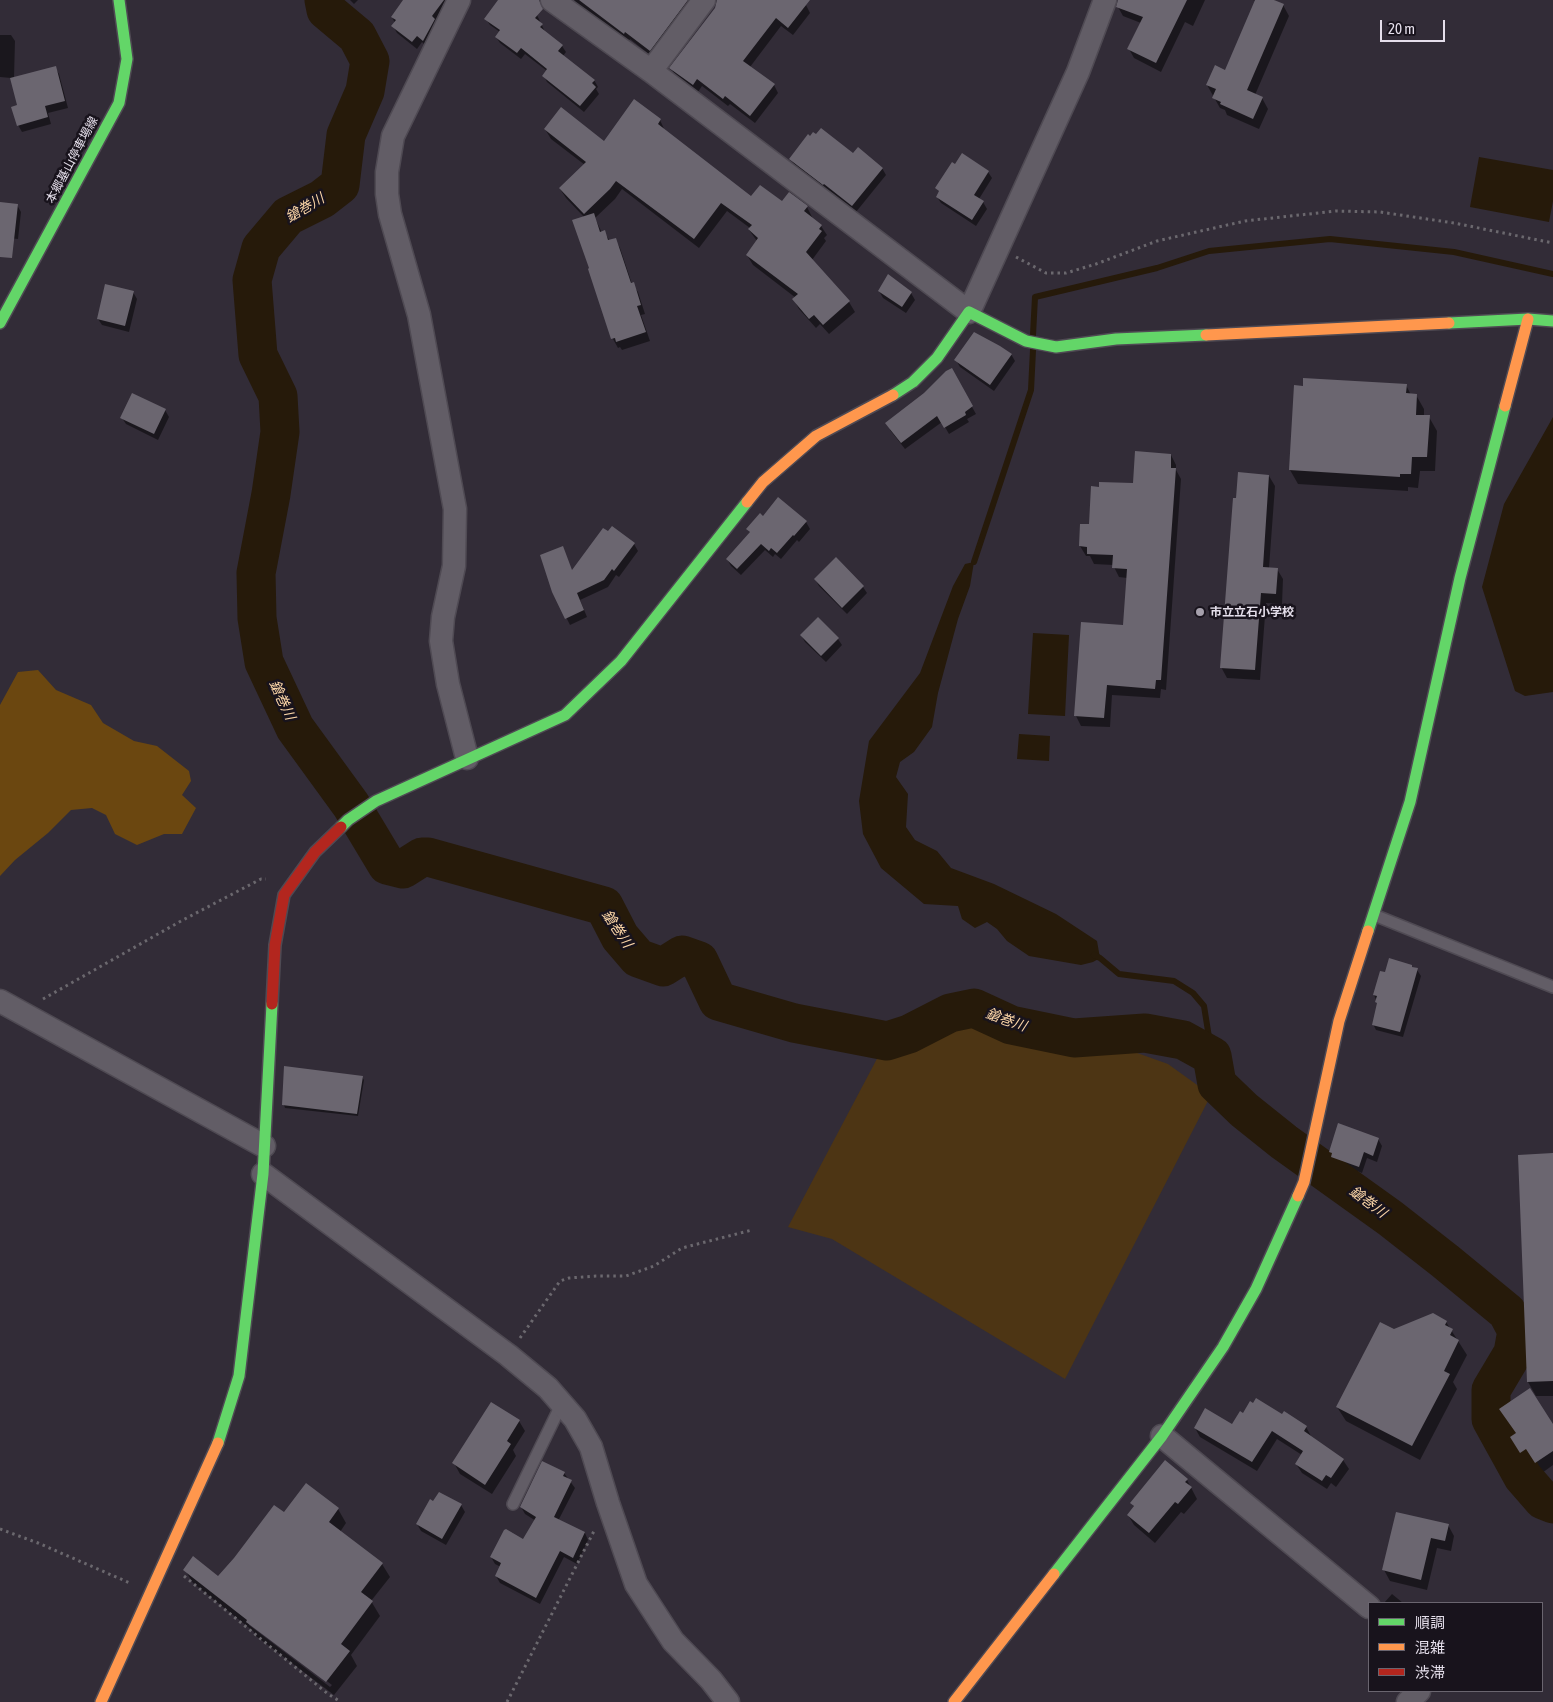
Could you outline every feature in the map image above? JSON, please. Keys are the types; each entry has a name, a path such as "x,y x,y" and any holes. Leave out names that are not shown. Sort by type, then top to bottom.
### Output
{"street":[{"name":"本郷基山停車場線","path":"0,323 119,103 127,59 119,0"},
{"path":"459,0 393,136 387,172 387,194 390,214 419,315 455,509 454,566 443,617 441,642 448,684 467,758"},
{"path":"651,71 704,0"},
{"path":"101,1702 218,1447 239,1376 262,1174 275,946 284,895 315,852 348,820 376,801 565,714 621,661 763,482 816,436 886,399 913,382 938,358 970,312 1078,72 1105,0"},
{"path":"556,1 970,312 1026,342 1056,347 1116,339 1528,319 1553,321"},
{"path":"954,1702 1162,1436 1223,1347 1256,1289 1304,1182 1321,1111 1339,1021 1410,802 1460,578 1528,319"},
{"path":"10,1007 264,1146"},
{"path":"262,1174 508,1355 548,1388 562,1403 575,1419 591,1447 636,1584 672,1641 711,1680 728,1702"},
{"path":"1162,1436 1368,1606"},
{"path":"1408,1702 1419,1692"}],"lane":[{"path":"1374,915 1553,987"},
{"path":"513,1504 562,1403"}],"path":[{"path":"999,248 1046,273 1066,273 1158,241 1245,221 1336,211 1380,212 1435,220 1553,243"},
{"path":"10,1007 261,879 296,877"},
{"path":"508,1355 560,1281 569,1278 626,1276 654,1266 682,1248 752,1230"},
{"path":"507,1702 608,1503"},
{"path":"0,1529 38,1543 151,1592"},
{"path":"165,1561 328,1694 341,1702"}],"shaded area":[{"path":"1479,157 1553,170 1553,201 1549,222 1470,207"},
{"path":"1553,417 1553,692 1525,696 1515,691 1482,587 1504,504"},
{"path":"974,562 970,586 958,619 938,693 932,727 914,752 900,762 896,777 908,794 906,827 915,840 937,851 951,868 994,884 1056,914 1097,941 1100,958 1093,962 1081,965 1029,956 1007,941 997,929 987,922 975,928 962,919 958,906 924,904 881,868 863,834 859,801 869,741 920,673 953,586 965,564"},
{"path":"1033,633 1069,635 1065,716 1028,714"},
{"path":"38,670 56,690 91,705 103,723 134,741 157,746 189,771 191,781 182,795 196,808 182,834 164,834 137,845 115,834 106,815 92,808 71,810 48,833 15,860 0,876 0,705 18,672"},
{"path":"1019,734 1050,736 1049,761 1017,759"},
{"path":"981,1021 1032,1041 1126,1049 1168,1064 1211,1095 1065,1379 832,1239 788,1227 880,1053 912,1043 954,1023"}],"building":[{"path":"403,0 444,0 432,16 435,19 423,41 417,36 412,42 391,26 396,20 391,17"},
{"path":"498,0 539,0 543,9 535,18 543,24 540,27 563,45 558,51 595,80 592,83 596,87 580,106 542,76 547,69 521,48 517,53 495,37 500,30 484,19"},
{"path":"579,0 688,0 650,51"},
{"path":"717,0 810,0 788,28 776,18 743,61 775,84 750,116 725,96 723,99 697,79 693,85 669,68 715,8"},
{"path":"1118,0 1187,0 1156,63 1127,49 1143,17 1116,7"},
{"path":"1255,0 1274,0 1284,4 1247,90 1263,97 1253,119 1220,104 1221,102 1212,98 1216,89 1206,85 1215,65 1225,70"},
{"path":"56,66 65,101 45,106 48,117 17,126 11,107 17,105 10,78"},
{"path":"634,99 661,119 658,124 751,196 760,185 782,201 789,192 808,206 804,211 822,225 819,229 822,231 806,252 850,301 823,325 814,315 809,319 792,299 798,294 746,255 758,238 748,229 752,225 721,203 694,239 616,181 584,214 559,188 586,162 544,129 561,107 604,141"},
{"path":"821,128 853,153 858,147 883,168 852,206 789,159 808,134 810,136 813,132 816,134"},
{"path":"962,153 989,171 974,195 984,201 972,220 936,197 939,191 935,188 952,162 955,164"},
{"path":"0,202 18,204 12,258 0,257"},
{"path":"594,213 600,232 605,230 608,240 616,238 631,283 634,282 641,305 637,306 646,332 616,342 615,338 611,339 572,220"},
{"path":"888,274 912,292 902,307 878,291"},
{"path":"105,284 134,291 125,326 97,319"},
{"path":"974,332 1012,354 990,385 954,360"},
{"path":"952,368 973,406 965,412 966,415 944,428 937,416 901,443 885,423 924,393 946,371"},
{"path":"1303,378 1407,384 1406,393 1417,394 1416,415 1430,415 1427,457 1412,457 1411,474 1400,474 1400,477 1289,470 1294,385 1303,386"},
{"path":"132,393 166,409 154,434 120,418"},
{"path":"1135,451 1171,454 1171,468 1176,468 1161,680 1156,680 1155,689 1107,685 1104,718 1074,716 1081,622 1123,625 1127,569 1112,568 1113,555 1087,554 1087,547 1079,546 1080,524 1089,524 1091,486 1099,487 1099,482 1133,483"},
{"path":"1238,472 1269,475 1263,567 1278,568 1276,594 1261,593 1255,670 1220,668 1233,498 1236,498"},
{"path":"778,497 807,521 777,553 771,548 769,551 761,544 737,569 726,559 750,532 746,529 760,513 763,516"},
{"path":"612,526 635,543 614,571 612,569 604,580 577,593 584,610 565,619 552,592 540,555 563,546 572,570 603,528 608,531"},
{"path":"836,557 864,586 842,608 814,579"},
{"path":"818,617 839,638 821,656 800,635"},
{"path":"1389,958 1418,968 1400,1032 1372,1025 1377,1003 1375,1002 1377,996 1373,995 1380,971 1385,972"},
{"path":"284,1066 363,1076 357,1114 282,1105"},
{"path":"1338,1123 1379,1138 1373,1156 1364,1152 1359,1167 1331,1157 1332,1153 1329,1152"},
{"path":"1553,1153 1553,1381 1527,1382 1518,1155"},
{"path":"1433,1313 1447,1321 1445,1325 1453,1329 1450,1335 1459,1340 1444,1371 1450,1374 1412,1446 1336,1407 1380,1322 1394,1329"},
{"path":"1530,1388 1553,1424 1553,1451 1535,1463 1526,1449 1520,1453 1510,1437 1516,1433 1499,1409"},
{"path":"1256,1398 1282,1414 1284,1411 1307,1426 1304,1431 1344,1459 1331,1478 1326,1475 1322,1481 1295,1464 1303,1451 1272,1431 1252,1462 1194,1428 1205,1408 1232,1424 1240,1411 1243,1413 1250,1401 1253,1403"},
{"path":"491,1402 520,1420 507,1441 511,1444 485,1485 452,1463"},
{"path":"1165,1460 1188,1479 1185,1482 1192,1487 1178,1504 1175,1502 1149,1533 1127,1515 1134,1506 1130,1503"},
{"path":"542,1461 565,1472 563,1476 572,1480 554,1517 585,1532 573,1558 560,1551 536,1598 495,1576 501,1563 490,1557 504,1530 506,1529 523,1539 536,1517 520,1507"},
{"path":"306,1483 339,1508 329,1522 383,1563 361,1592 373,1601 341,1644 350,1651 326,1682 246,1622 247,1620 183,1570 193,1556 218,1576 274,1505 284,1512"},
{"path":"439,1492 462,1504 442,1539 416,1524 430,1499 433,1501"},
{"path":"1396,1512 1449,1524 1445,1541 1431,1538 1421,1580 1382,1570"}],"waterway":[{"name":"鎗巻川","path":"324,0 326,10 357,36 370,61 365,91 346,135 340,185 322,199 288,216 261,248 252,280 258,355 278,396 280,432 271,494 256,573 257,618 264,662 295,728 351,805 387,865 403,869 422,857 428,857 604,906 620,937 638,958 663,967 682,955 699,961 718,1001 794,1023 887,1041 909,1034 950,1013 974,1008 1011,1025 1074,1038 1145,1033 1183,1040 1212,1056 1217,1084 1244,1110 1284,1142 1390,1218 1507,1312 1517,1331 1513,1353 1491,1390 1491,1419 1523,1477 1543,1500 1553,1504"},
{"path":"1033,335 1035,297 1157,268 1209,251 1330,239 1454,252 1553,274"},
{"path":"974,562 1031,390 1033,350"},
{"path":"1094,955 1119,974 1174,981 1193,993 1204,1006 1212,1056"}],"traffic: fast":[{"path":"0,323 119,103 127,59 119,0"},
{"path":"893,395 913,382 937,358 969,312 1026,341 1056,347 1116,339 1206,335"},
{"path":"1449,323 1528,319 1553,321"},
{"path":"1368,931 1410,802 1460,578 1505,406"},
{"path":"341,827 376,801 565,715 621,661 747,502"},
{"path":"218,1443 239,1376 263,1174 272,1004"},
{"path":"1054,1574 1162,1436 1223,1347 1256,1289 1298,1196"}],"traffic: slow":[{"path":"1505,406 1528,319"},
{"path":"1206,335 1449,323"},
{"path":"747,502 763,482 816,436 893,395"},
{"path":"1298,1196 1304,1182 1339,1021 1368,931"},
{"path":"101,1702 218,1443"},
{"path":"954,1702 1054,1574"}],"traffic: jam":[{"path":"272,1004 275,945 284,895 315,852 341,827"}],"place":[{"name":"市立立石小学校","path":"1200,612"}]}
